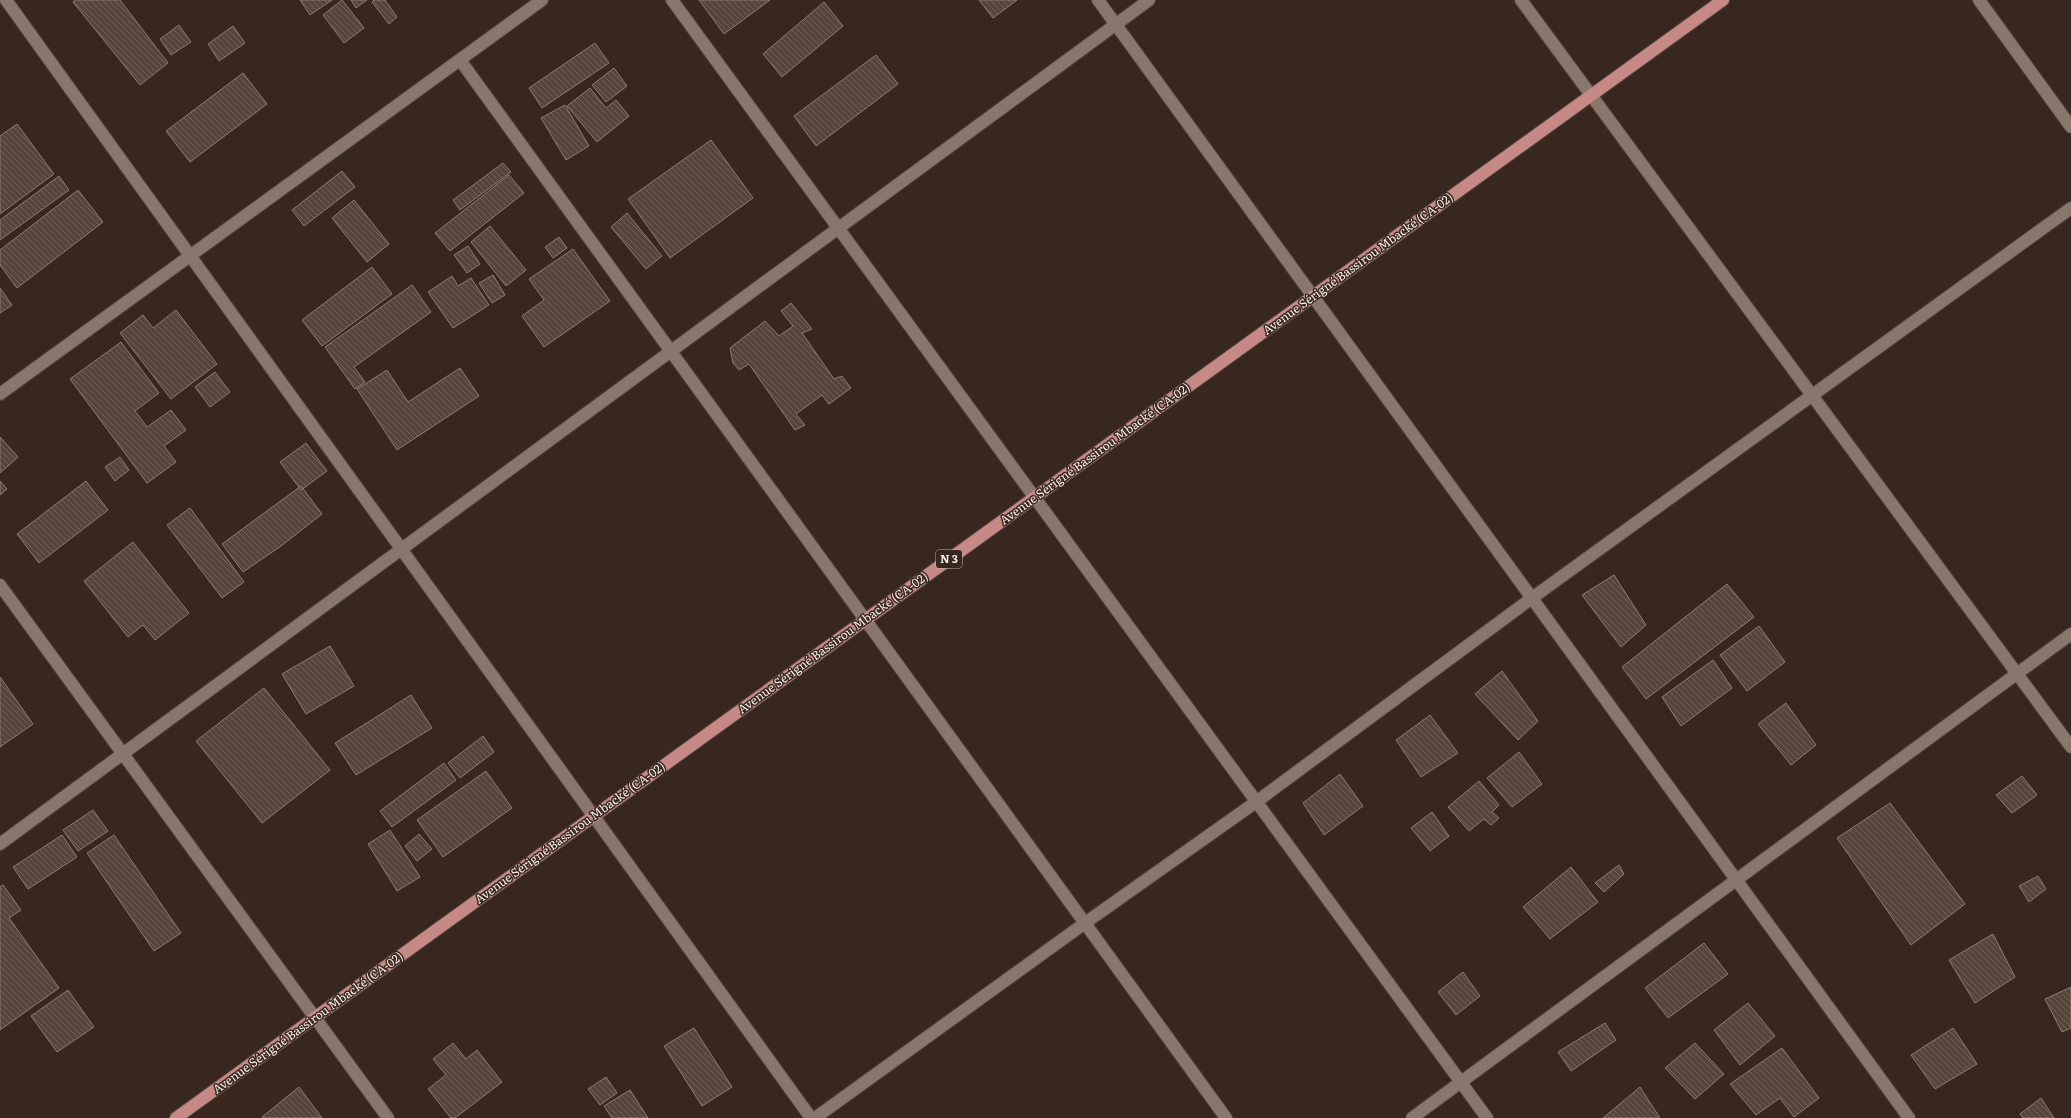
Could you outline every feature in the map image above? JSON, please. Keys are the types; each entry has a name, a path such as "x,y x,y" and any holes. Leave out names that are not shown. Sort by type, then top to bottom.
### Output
{"main road":[{"name":"Avenue Sérigné Bassirou Mbacké (CA-02)","path":"176,1118 1723,0"}],"street":[{"path":"6,0 811,1118"},
{"path":"0,394 542,0"},
{"path":"672,0 1487,1118"},
{"path":"1098,0 1909,1118"},
{"path":"0,844 1148,0"},
{"path":"1521,0 2071,747"},
{"path":"1979,0 2071,127"},
{"path":"460,60 1226,1118"},
{"path":"815,1118 1085,923 1256,802 1532,598 2071,208"},
{"path":"0,586 388,1118"},
{"path":"1412,1118 1462,1083 1736,879 2071,634"}],"building":[{"path":"75,0 120,0 168,63 140,85 73,2"},
{"path":"300,0 332,0 310,15"},
{"path":"342,0 364,28 344,43 323,15"},
{"path":"351,0 367,0 356,8"},
{"path":"374,0 385,0 397,17 389,24 372,2"},
{"path":"699,0 770,0 724,34"},
{"path":"979,0 1017,0 993,18"},
{"path":"824,2 843,26 782,77 763,54"},
{"path":"179,25 191,42 171,55 160,39"},
{"path":"233,26 245,43 219,61 208,44"},
{"path":"595,43 609,63 542,108 529,88"},
{"path":"876,55 898,84 816,146 794,116"},
{"path":"614,68 627,86 606,102 592,85"},
{"path":"243,73 267,104 190,162 166,131"},
{"path":"590,88 606,108 616,100 629,116 597,142 567,106"},
{"path":"565,105 589,146 566,160 541,118"},
{"path":"17,124 54,174 0,214 0,136"},
{"path":"711,140 753,198 670,258 628,199"},
{"path":"503,163 511,172 460,210 453,200"},
{"path":"342,171 355,187 304,226 292,210"},
{"path":"509,175 524,193 450,251 435,233"},
{"path":"59,176 69,190 0,240 0,220"},
{"path":"78,190 103,222 17,288 0,265 0,250"},
{"path":"354,200 389,244 367,262 332,218"},
{"path":"627,213 662,256 646,269 611,227"},
{"path":"490,226 526,270 506,286 471,242"},
{"path":"559,237 567,248 553,258 545,247"},
{"path":"468,246 480,264 467,273 454,255"},
{"path":"573,249 610,301 544,347 522,316 544,300 529,279"},
{"path":"372,267 392,294 322,346 302,320"},
{"path":"493,275 505,295 492,303 479,283"},
{"path":"452,276 458,286 471,278 489,305 453,328 428,292"},
{"path":"412,285 431,312 354,367 365,382 355,389 325,347"},
{"path":"0,288 12,305 0,313"},
{"path":"791,303 812,329 802,333 834,379 842,376 851,388 829,404 822,395 796,414 805,425 795,430 749,364 739,370 733,363 730,348 765,321 779,336 793,326 781,311"},
{"path":"176,310 217,364 171,399 120,333 143,315 153,328"},
{"path":"121,342 159,393 135,411 147,427 171,410 186,430 164,446 176,462 147,483 70,379"},
{"path":"460,368 479,396 397,450 357,389 387,370 408,402"},
{"path":"215,372 230,392 210,407 195,387"},
{"path":"0,437 18,457 0,473"},
{"path":"306,443 327,471 301,490 280,462"},
{"path":"120,457 129,470 115,481 105,467"},
{"path":"0,481 7,489 0,495"},
{"path":"86,481 108,510 39,563 17,534"},
{"path":"301,486 322,514 281,546 243,572 222,544"},
{"path":"190,508 244,582 222,598 167,525"},
{"path":"133,542 189,613 155,640 143,625 128,637 84,581"},
{"path":"1614,575 1646,625 1621,647 1582,595"},
{"path":"1727,584 1754,617 1646,699 1622,667"},
{"path":"1759,626 1785,662 1747,691 1720,655"},
{"path":"330,646 354,686 306,714 282,674"},
{"path":"1713,660 1732,688 1681,726 1662,697"},
{"path":"1502,671 1538,721 1518,740 1475,694"},
{"path":"0,677 33,724 0,747"},
{"path":"264,688 330,770 262,823 196,741"},
{"path":"411,695 432,728 356,775 335,743"},
{"path":"1786,703 1816,745 1791,765 1758,724"},
{"path":"1430,715 1458,753 1421,777 1396,740"},
{"path":"483,736 494,752 460,778 448,763"},
{"path":"1519,752 1542,784 1512,807 1487,778"},
{"path":"444,763 456,780 392,827 380,811"},
{"path":"486,771 512,808 443,857 417,820"},
{"path":"1340,774 1363,806 1324,835 1303,803"},
{"path":"2022,776 2037,795 2012,813 1996,795"},
{"path":"1479,781 1499,805 1492,812 1499,818 1491,825 1484,819 1469,831 1448,807"},
{"path":"1890,803 1965,904 1911,945 1837,838"},
{"path":"93,810 108,831 78,851 63,830"},
{"path":"1432,812 1449,836 1430,851 1411,828"},
{"path":"390,830 420,877 397,891 368,844"},
{"path":"419,834 432,849 417,861 405,846"},
{"path":"62,835 77,857 28,889 13,867"},
{"path":"114,835 181,933 154,951 87,853"},
{"path":"1619,865 1624,874 1604,892 1595,883"},
{"path":"1571,867 1598,902 1550,939 1523,907"},
{"path":"2038,876 2046,889 2029,902 2019,886"},
{"path":"3,885 21,910 9,918 59,988 0,1030 0,887"},
{"path":"1993,934 2015,977 1975,1003 1949,960"},
{"path":"1704,943 1728,974 1668,1018 1645,988"},
{"path":"1463,972 1480,996 1456,1015 1438,992"},
{"path":"2071,987 2071,1028 2062,1032 2045,999"},
{"path":"68,990 94,1027 57,1052 31,1016"},
{"path":"1748,1003 1775,1036 1740,1065 1714,1030"},
{"path":"1605,1023 1616,1040 1571,1071 1558,1052"},
{"path":"694,1028 732,1087 702,1106 664,1046"},
{"path":"1953,1028 1977,1064 1935,1089 1911,1055"},
{"path":"453,1043 466,1059 477,1050 502,1082 455,1118 451,1118 428,1089 446,1075 433,1059"},
{"path":"1695,1043 1724,1074 1695,1099 1665,1068"},
{"path":"1782,1048 1819,1098 1794,1117 1780,1098 1756,1115 1730,1084"},
{"path":"606,1077 617,1093 600,1105 588,1089"},
{"path":"299,1087 322,1118 262,1117"},
{"path":"1640,1087 1660,1118 1603,1118"},
{"path":"630,1090 648,1118 612,1118 604,1106"},
{"path":"2041,1098 2054,1118 2023,1118 2020,1114"}]}
